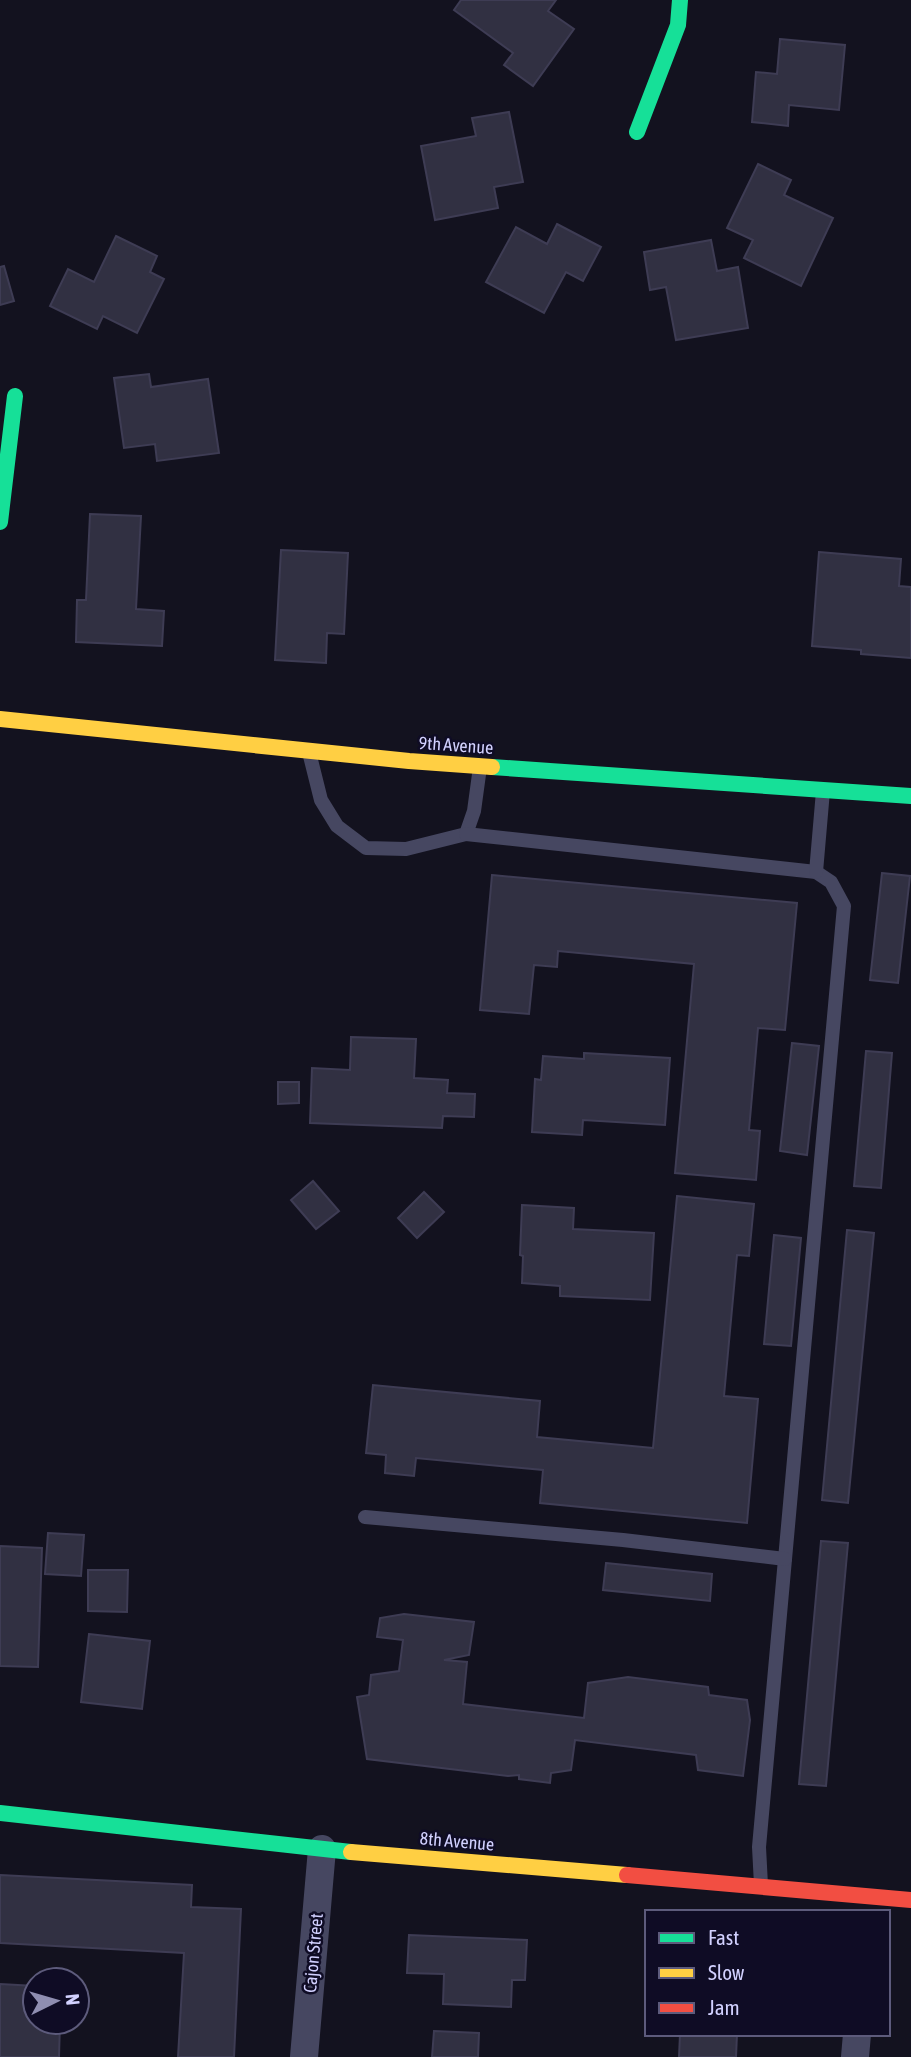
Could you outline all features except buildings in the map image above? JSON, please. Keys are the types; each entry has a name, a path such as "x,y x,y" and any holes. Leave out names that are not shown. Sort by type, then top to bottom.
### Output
{"street":[{"path":"638,132 678,25 680,0"},
{"path":"0,522 15,396"},
{"name":"9th Avenue","path":"0,719 480,765 911,796"},
{"name":"8th Avenue","path":"0,1813 322,1849 761,1886 868,1904 911,1900"},
{"name":"Cajon Street","path":"304,2057 322,1849"},
{"path":"855,2057 857,2036"}],"lane":[{"path":"309,750 321,800 337,826 366,848 406,849 466,834 816,873 831,882 844,906 760,1847 761,1886"},
{"path":"466,834 474,811 480,765"},
{"path":"816,873 823,790"},
{"path":"365,1517 623,1540 785,1559"}],"traffic: fast":[{"path":"637,132 678,25 680,0"},
{"path":"0,522 15,396"},
{"path":"492,767 911,796"},
{"path":"0,1813 351,1852"}],"traffic: slow":[{"path":"0,719 492,767"},
{"path":"351,1852 627,1875"}],"traffic: jam":[{"path":"627,1875 911,1900"}]}
